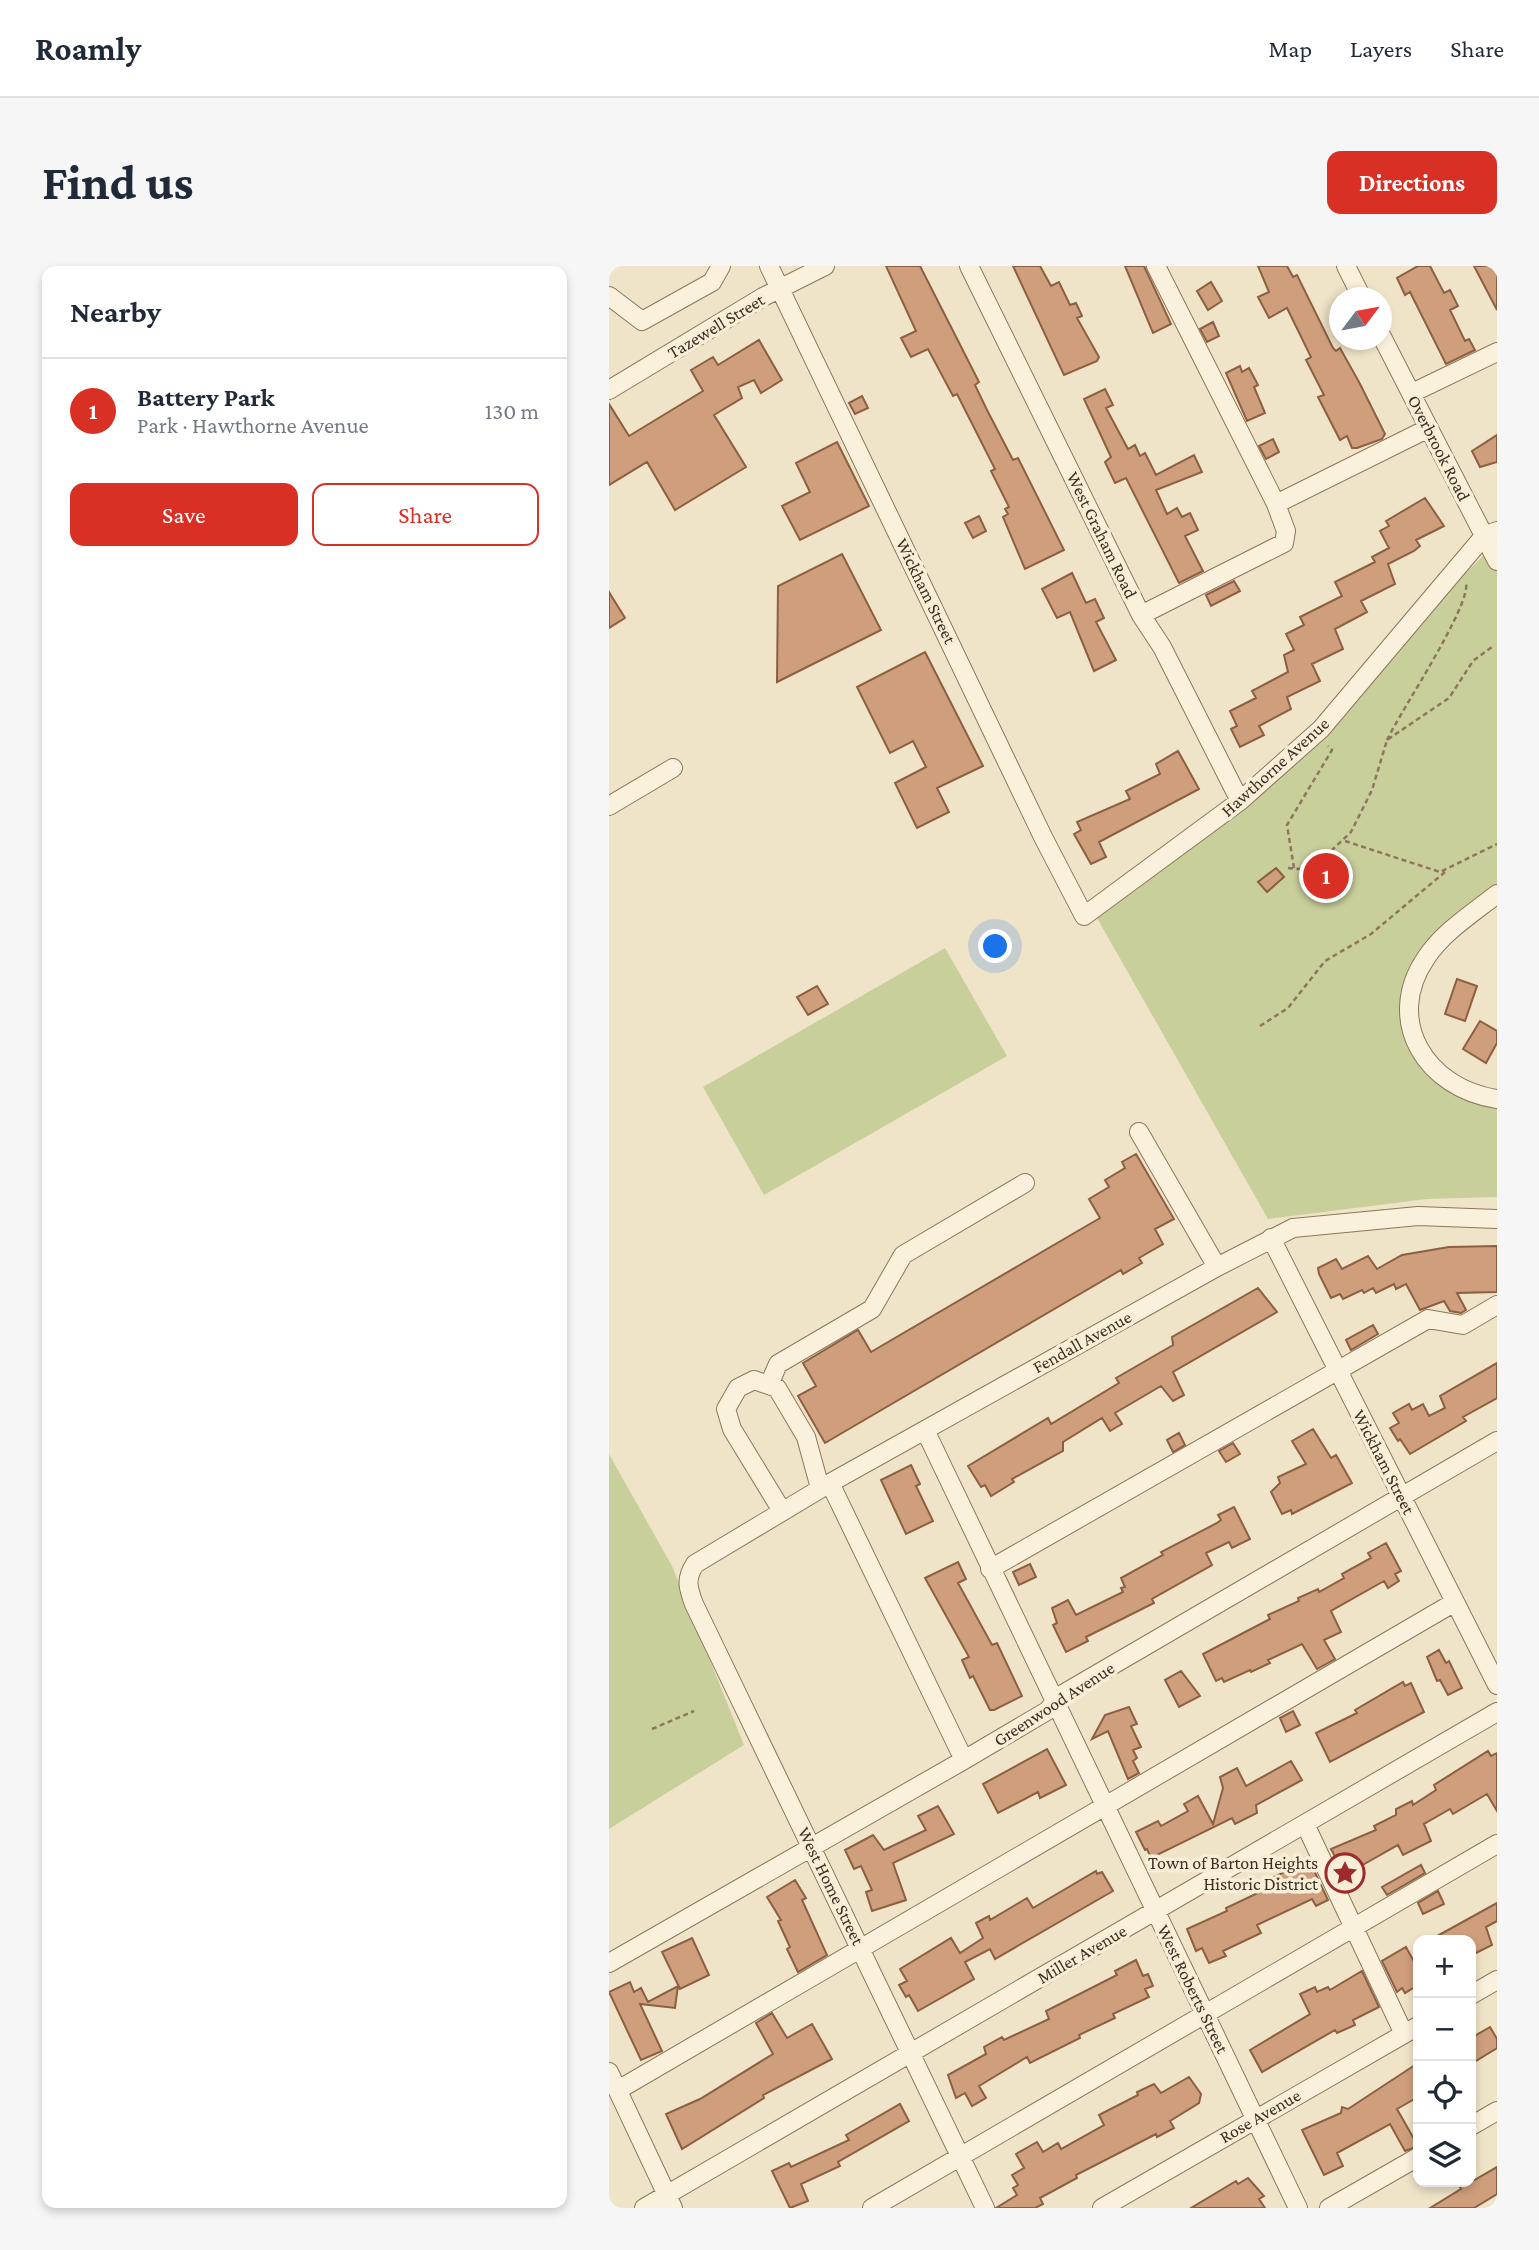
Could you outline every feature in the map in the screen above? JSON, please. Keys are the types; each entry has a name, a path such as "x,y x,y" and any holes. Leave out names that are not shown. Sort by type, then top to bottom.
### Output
{"street":[{"path":"609,296 642,321 712,282 721,266"},
{"name":"Wickham Street","path":"769,266 1043,838 1084,916"},
{"name":"Tazewell Street","path":"609,390 780,289 825,266"},
{"name":"West Graham Road","path":"969,266 1141,615 1162,647 1240,802"},
{"path":"1141,615 1284,543 1286,531 1276,504 1156,266"},
{"path":"1346,266 1356,287"},
{"name":"Overbrook Road","path":"1389,350 1429,428 1490,533 1497,561"},
{"path":"1412,393 1497,352"},
{"path":"1276,504 1429,428"},
{"name":"Hawthorne Avenue","path":"1084,916 1240,802 1321,729 1490,533"},
{"path":"609,806 673,768"},
{"path":"1497,894 1429,953 1415,980 1410,1012 1419,1048 1439,1076 1461,1090 1497,1099"},
{"path":"1139,1132 1217,1267"},
{"path":"768,1385 778,1364 872,1309 903,1255 1025,1183"},
{"name":"Fendall Avenue","path":"695,1564 825,1485 1217,1267 1293,1228 1418,1216 1497,1219"},
{"name":"Wickham Street","path":"1271,1238 1497,1685"},
{"path":"990,1569 1427,1319 1463,1325 1497,1305"},
{"path":"782,1511 732,1429 726,1409 738,1388 754,1380 777,1388 806,1437 825,1485 964,1760"},
{"name":"West Roberts Street","path":"925,1430 1298,2208"},
{"name":"Greenwood Avenue","path":"609,1964 964,1760 1047,1711 1063,1694 1497,1441"},
{"name":"West Home Street","path":"695,1564 689,1573 687,1586 694,1604 985,2208"},
{"path":"618,2090 1105,1803 1455,1602"},
{"name":"Miller Avenue","path":"644,2208 670,2201 911,2053 1497,1712"},
{"path":"1305,1824 1352,1929 1411,2030"},
{"path":"872,2208 1497,1844"},
{"path":"1476,1992 1497,1980"},
{"name":"Rose Avenue","path":"1102,2208 1411,2030"},
{"path":"609,2072 670,2201"},
{"path":"1474,2124 1497,2111"},
{"path":"1329,2208 1413,2160"}],"path":[{"path":"1288,868 1311,870 1345,841 1372,790 1387,740 1402,709 1430,668 1466,598 1467,588 1462,575"},
{"path":"1387,740 1449,698 1473,661 1493,646"},
{"path":"1294,868 1287,825 1332,750 1323,741"},
{"path":"1345,841 1445,872"},
{"path":"1260,1026 1288,1008 1325,961 1371,934 1445,872 1497,844"},
{"path":"652,1729 694,1711"}],"green space":[{"path":"1497,544 1497,884 1432,940 1409,979 1422,1066 1438,1084 1459,1098 1497,1106 1497,1197 1427,1199 1268,1219 1097,918 1215,831 1300,760 1348,711 1451,588"},
{"path":"945,948 1007,1056 764,1195 703,1087"},
{"path":"609,1454 672,1566 744,1745 609,1829"}],"building":[{"path":"886,266 920,266 979,382 975,385 987,410 1013,460 1018,458 1064,550 1025,569 1003,517 1008,514 1005,509 1009,507 991,471 995,469 957,394 953,396 928,349 911,357 901,338 916,331"},
{"path":"1013,266 1040,266 1051,286 1059,282 1070,305 1076,303 1082,316 1077,318 1099,357 1097,361 1064,375"},
{"path":"1125,266 1144,266 1171,324 1153,333"},
{"path":"1258,266 1287,266 1293,277 1297,275 1329,340 1329,350 1341,350 1385,434 1382,439 1357,448 1352,448 1347,436 1340,440 1318,397 1324,395 1306,360 1311,357 1287,308 1269,318 1258,297 1269,292"},
{"path":"1418,266 1430,266 1444,293 1450,290 1458,306 1450,310 1465,341 1469,339 1475,350 1446,364 1410,292 1405,295 1397,278"},
{"path":"1474,266 1497,266 1497,310"},
{"path":"1211,282 1222,301 1208,310 1197,291"},
{"path":"1213,322 1219,336 1207,342 1200,329"},
{"path":"759,340 782,380 761,393 754,380 738,387 742,398 714,415 746,467 675,510 647,462 609,485 609,404 629,436 703,391 691,370 713,357 718,365"},
{"path":"1240,366 1242,372 1249,368 1258,385 1254,387 1265,413 1247,421 1226,373"},
{"path":"1105,389 1113,405 1106,408 1128,449 1135,445 1140,456 1145,453 1156,475 1194,455 1202,472 1156,490 1167,514 1177,508 1182,517 1190,513 1198,530 1185,536 1203,571 1179,583 1126,478 1115,483 1105,462 1111,457 1084,399"},
{"path":"862,396 868,408 855,414 849,403"},
{"path":"1497,435 1497,462 1480,467 1472,451"},
{"path":"1273,439 1279,452 1266,459 1259,446"},
{"path":"837,442 869,506 800,540 782,506 810,492 796,463"},
{"path":"1425,498 1444,526 1416,540 1420,546 1388,564 1395,584 1361,601 1367,612 1335,629 1343,649 1312,664 1320,681 1287,697 1291,709 1259,726 1264,735 1240,747 1231,729 1237,726 1230,711 1256,698 1252,691 1288,672 1284,655 1294,650 1286,634 1304,625 1300,617 1342,596 1335,582 1375,562 1372,557 1389,548 1380,531 1389,526 1386,521"},
{"path":"979,516 986,531 973,538 965,523"},
{"path":"842,554 881,630 777,682 778,586"},
{"path":"1072,573 1086,603 1095,599 1104,618 1096,622 1116,660 1094,671 1070,612 1057,618 1042,589"},
{"path":"1234,581 1240,591 1211,606 1206,595"},
{"path":"609,592 625,618 609,628"},
{"path":"925,652 983,766 937,788 949,812 917,828 895,783 926,767 913,741 890,753 857,687"},
{"path":"1178,751 1199,789 1099,842 1106,857 1091,864 1074,834 1081,830 1077,822 1130,799 1126,791 1160,774 1156,764"},
{"path":"1276,868 1284,877 1267,892 1258,882"},
{"path":"1457,979 1477,986 1465,1021 1445,1014"},
{"path":"817,986 828,1004 808,1015 797,997"},
{"path":"1480,1021 1497,1031 1497,1043 1486,1063 1463,1049"},
{"path":"1136,1154 1174,1219 1155,1229 1163,1244 1139,1258 1142,1263 1123,1274 1121,1270 825,1443 798,1396 816,1386 803,1363 858,1330 871,1352 1100,1218 1089,1199 1109,1187 1105,1180 1125,1168 1122,1162"},
{"path":"1497,1246 1497,1292 1457,1293 1466,1310 1461,1313 1450,1311 1444,1301 1420,1310 1406,1284 1396,1289 1394,1284 1376,1293 1373,1288 1343,1299 1340,1294 1331,1298 1318,1268 1336,1259 1342,1269 1368,1256 1377,1269 1402,1255 1449,1247"},
{"path":"1258,1288 1277,1312 1173,1372 1184,1395 1173,1401 1161,1386 1115,1413 1122,1424 1110,1431 1102,1418 1063,1442 1063,1451 1012,1479 1014,1482 991,1496 985,1485 981,1487 968,1466 1048,1418 1051,1424 1119,1383 1116,1378 1173,1345 1172,1337"},
{"path":"1373,1325 1378,1334 1351,1350 1346,1340"},
{"path":"1497,1363 1497,1398 1463,1417 1466,1421 1410,1454 1400,1439 1398,1441 1390,1428 1399,1423 1393,1413 1409,1404 1412,1410 1423,1404 1429,1416 1445,1408 1440,1396"},
{"path":"1313,1429 1331,1458 1336,1455 1352,1483 1292,1514 1291,1510 1282,1514 1271,1492 1280,1483 1278,1477 1306,1464 1292,1441"},
{"path":"1179,1433 1185,1445 1173,1452 1167,1440"},
{"path":"1233,1443 1240,1454 1226,1462 1219,1451"},
{"path":"911,1465 920,1484 916,1486 933,1521 906,1534 881,1480"},
{"path":"1234,1507 1250,1539 1232,1548 1229,1542 1206,1553 1212,1565 1152,1599 1154,1603 1086,1637 1088,1641 1066,1652 1053,1625 1057,1623 1052,1608 1068,1600 1076,1615 1123,1592 1121,1588 1125,1587 1121,1578 1163,1555 1161,1552 1217,1523 1221,1520 1218,1515"},
{"path":"1386,1543 1401,1571 1395,1574 1399,1581 1388,1588 1384,1581 1331,1611 1341,1632 1324,1640 1335,1659 1317,1669 1302,1644 1268,1660 1270,1663 1251,1672 1250,1670 1224,1682 1222,1678 1216,1681 1203,1654 1270,1619 1268,1615 1299,1601 1298,1598 1318,1589 1319,1592 1344,1578 1342,1574 1371,1558 1368,1553"},
{"path":"958,1562 966,1579 958,1583 992,1645 997,1643 1022,1696 994,1710 990,1710 973,1676 970,1678 962,1660 969,1657 925,1578"},
{"path":"1030,1564 1036,1577 1019,1585 1013,1572"},
{"path":"1439,1650 1446,1663 1449,1661 1462,1688 1448,1695 1440,1680 1437,1681 1427,1657"},
{"path":"1181,1671 1200,1696 1179,1707 1165,1680"},
{"path":"1403,1682 1405,1686 1411,1683 1424,1712 1330,1762 1316,1733 1357,1713 1355,1710"},
{"path":"1129,1707 1137,1724 1131,1726 1141,1747 1133,1750 1137,1758 1133,1761 1139,1773 1128,1779 1108,1731 1092,1739 1105,1715"},
{"path":"1293,1711 1300,1725 1286,1732 1280,1718"},
{"path":"1047,1749 1066,1785 1040,1798 1038,1792 998,1813 983,1784"},
{"path":"1488,1751 1491,1756 1497,1753 1497,1811 1487,1794 1453,1814 1450,1809 1424,1824 1431,1841 1403,1855 1398,1845 1345,1875 1331,1849 1376,1830 1374,1826 1396,1815 1396,1809 1412,1801 1413,1805 1436,1790 1434,1785"},
{"path":"1291,1761 1302,1780 1256,1805 1257,1813 1235,1824 1232,1818 1151,1858 1147,1849 1145,1850 1136,1832 1158,1821 1161,1826 1188,1811 1184,1804 1198,1796 1213,1824 1223,1788 1220,1777 1237,1768 1246,1786"},
{"path":"938,1806 954,1834 893,1863 906,1900 872,1911 866,1892 872,1890 861,1866 854,1869 845,1850 873,1835 884,1850 926,1830 918,1816"},
{"path":"1303,1863 1305,1867 1311,1864 1328,1900 1316,1906 1312,1899 1257,1925 1261,1933 1223,1951 1226,1956 1209,1963 1202,1948 1196,1951 1187,1929 1227,1911 1226,1908 1260,1892 1257,1885"},
{"path":"1421,1865 1425,1873 1387,1895 1382,1887"},
{"path":"1096,1871 1097,1874 1102,1872 1113,1891 995,1959 990,1949 965,1962 974,1979 918,2011 909,1995 906,1997 899,1985 907,1981 900,1969 951,1938 960,1953 983,1938 976,1923 989,1916 990,1920 1027,1898 1033,1908"},
{"path":"795,1880 806,1898 802,1900 827,1955 798,1972 787,1949 790,1947 778,1921 781,1920 767,1897"},
{"path":"1438,1891 1444,1904 1423,1914 1418,1903"},
{"path":"1497,1903 1497,1921 1486,1927 1492,1945 1476,1953 1476,1935 1439,1935"},
{"path":"692,1938 709,1975 680,1989 662,1952"},
{"path":"1406,1947 1413,1960 1413,1988 1405,1993 1402,1988 1397,1992 1382,1961"},
{"path":"1136,1960 1143,1976 1148,1974 1153,1986 1145,1989 1149,1997 1113,2014 1115,2018 1079,2035 1080,2038 1030,2063 1027,2057 979,2086 986,2098 972,2106 965,2093 956,2098 948,2075 986,2054 984,2047 1049,2019 1046,2011 1117,1975 1115,1971"},
{"path":"1362,1971 1379,2007 1353,2020 1355,2025 1337,2033 1335,2030 1262,2072 1250,2050 1310,2014 1300,1994 1315,1987 1317,1992 1328,1987 1330,1990"},
{"path":"630,1982 634,1992 641,1988 648,2002 678,1986 675,2008 640,2004 662,2051 641,2060 609,1992"},
{"path":"772,2013 787,2038 812,2024 832,2059 763,2095 764,2098 682,2149 666,2114 700,2099 773,2054 756,2023"},
{"path":"1490,2027 1497,2039 1497,2048 1476,2061 1476,2035"},
{"path":"1413,2066 1413,2100 1397,2109 1413,2137 1413,2148 1405,2151 1390,2124 1337,2153 1343,2166 1324,2175 1302,2130 1341,2113 1342,2107 1348,2109"},
{"path":"1189,2077 1201,2094 1199,2103 1170,2121 1174,2128 1157,2137 1156,2134 1076,2175 1077,2178 1040,2198 1043,2204 1035,2208 996,2208 1017,2195 1013,2188 1018,2185 1012,2175 1024,2168 1016,2154 1037,2142 1043,2152 1058,2143 1061,2149 1104,2125 1099,2115 1138,2095 1137,2092 1154,2084 1161,2093"},
{"path":"900,2104 909,2121 838,2162 840,2166 801,2184 808,2201 790,2208 772,2171 789,2163 791,2167 849,2140 846,2135"},
{"path":"1497,2167 1497,2194 1474,2208 1430,2208 1461,2189 1460,2187 1476,2187 1476,2179"},
{"path":"1248,2178 1264,2196 1259,2199 1265,2208 1191,2208 1236,2181 1238,2184"}],"place":[{"name":"Battery Park","path":"1326,876"},
{"name":"Town of Barton Heights Historic District","path":"1345,1873"}]}
